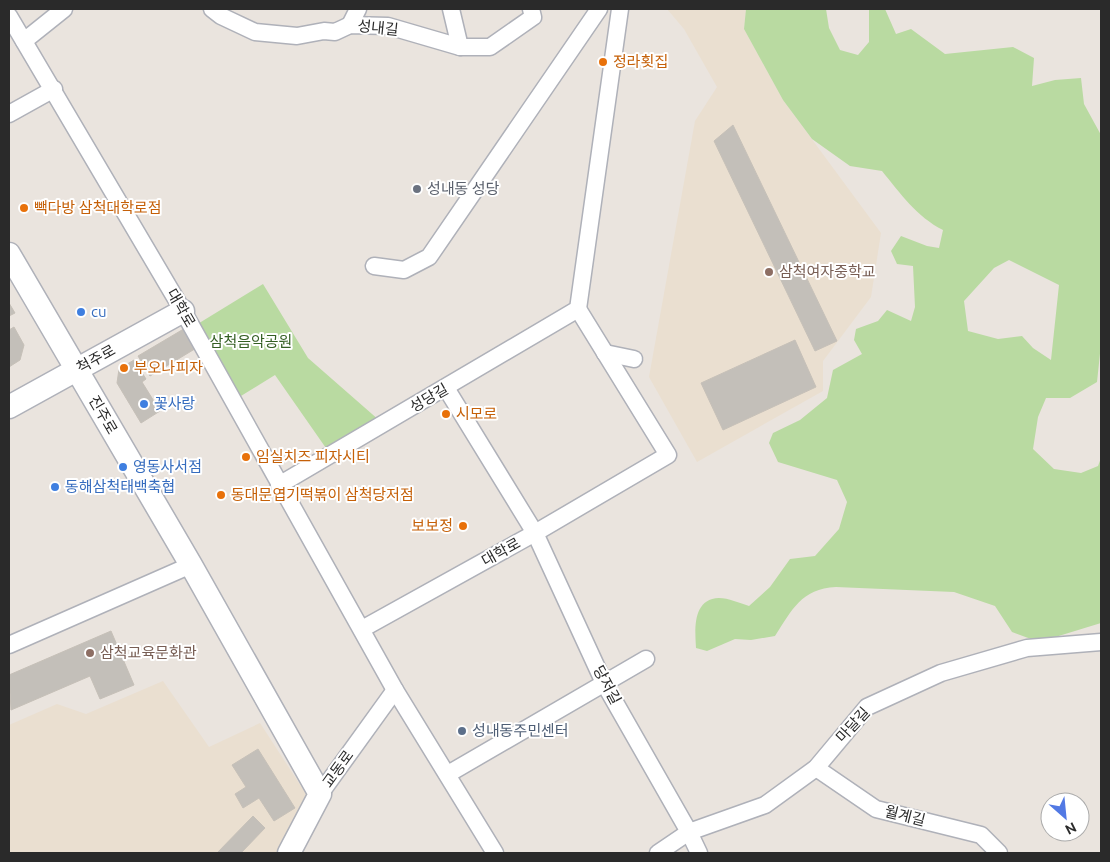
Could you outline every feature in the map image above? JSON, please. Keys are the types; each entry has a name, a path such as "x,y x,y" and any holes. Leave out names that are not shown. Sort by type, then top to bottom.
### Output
{"street":[{"path":"24,41 64,9"},
{"name":"성내길","path":"212,9 221,16 255,32 296,36 324,31 336,32 350,25 388,26 460,47 490,46 533,17 531,9"},
{"path":"350,25 358,9"},
{"path":"451,9 460,47"},
{"path":"374,266 404,270 429,257 599,9"},
{"path":"534,534 668,455 578,309 620,9"},
{"name":"대학로","path":"9,16 54,89 183,311 395,690 448,774 489,850"},
{"path":"9,114 54,89"},
{"name":"진주로","path":"11,262 76,369 320,794"},
{"name":"성당길","path":"279,485 578,309"},
{"name":"척주로","path":"9,407 183,311"},
{"path":"605,353 634,359"},
{"name":"당저길","path":"446,388 534,534 604,683 690,832 699,853"},
{"name":"대학로","path":"362,629 534,534"},
{"path":"9,645 190,566"},
{"name":"마달길","path":"658,853 690,832 764,805 816,768 866,707 941,673 1027,648 1101,642"},
{"path":"448,774 646,659"},
{"name":"교동로","path":"289,853 320,794 395,690"},
{"name":"월계길","path":"816,768 876,809 980,836 999,853"}],"shaded area":[{"path":"667,9 746,9 744,29 783,100 881,233 871,297 823,361 823,391 697,462 649,377 695,121 717,87 684,29"},
{"path":"163,681 209,747 260,723 308,797 278,853 9,853 9,725 57,704 86,714"}],"green space":[{"path":"746,9 826,9 829,28 840,50 858,55 869,42 869,9 885,9 896,34 911,29 945,54 1013,47 1034,58 1032,86 1055,80 1081,78 1084,104 1101,135 1101,344 1097,382 1070,398 1046,398 1038,417 1033,449 1054,469 1081,473 1098,466 1101,458 1101,623 1039,642 1012,632 995,606 954,592 836,587 814,592 799,602 775,636 751,640 735,639 707,651 696,648 697,617 704,604 719,598 749,606 770,587 790,559 815,556 839,529 847,502 837,480 778,462 769,443 773,433 800,420 827,398 833,370 862,354 854,340 856,329 878,321 887,310 911,321 915,307 913,266 897,264 891,251 901,236 927,246 939,248 943,230 917,211 882,171 850,166 812,139 783,100 744,29","holes":["1009,260 1059,285 1051,360 1033,348 1022,336 998,339 968,331 964,301 994,268"]},
{"name":"삼척음악공원","path":"263,284 308,358 380,421 328,451 275,375 236,399 196,325"}],"building":[{"path":"733,125 837,341 815,351 714,141"},
{"path":"9,303 15,313 9,316"},
{"path":"14,327 24,345 20,360 9,367 9,330"},
{"path":"187,327 198,347 150,376 138,356"},
{"path":"795,340 816,387 723,430 701,383"},
{"path":"134,360 146,379 142,382 160,411 141,423 117,383 119,369"},
{"name":"삼척교육문화관","path":"111,631 134,685 100,699 90,676 11,710 9,675"},
{"path":"258,749 295,808 274,821 259,798 243,808 235,794 246,787 232,765"},
{"path":"253,816 265,828 241,853 217,853"}],"place":[{"name":"정라횟집","path":"603,62"},
{"name":"성내동 성당","path":"417,189"},
{"name":"빽다방 삼척대학로점","path":"24,208"},
{"name":"삼척여자중학교","path":"769,272"},
{"name":"cu","path":"81,312"},
{"name":"부오나피자","path":"124,368"},
{"name":"꽃사랑","path":"144,404"},
{"name":"시모로","path":"446,414"},
{"name":"임실치즈 피자시티","path":"246,457"},
{"name":"영동사서점","path":"123,467"},
{"name":"동해삼척태백축협","path":"55,487"},
{"name":"동대문엽기떡볶이 삼척당저점","path":"221,495"},
{"name":"보보정","path":"463,526"},
{"name":"삼척교육문화관","path":"90,653"},
{"name":"성내동주민센터","path":"462,731"}]}
